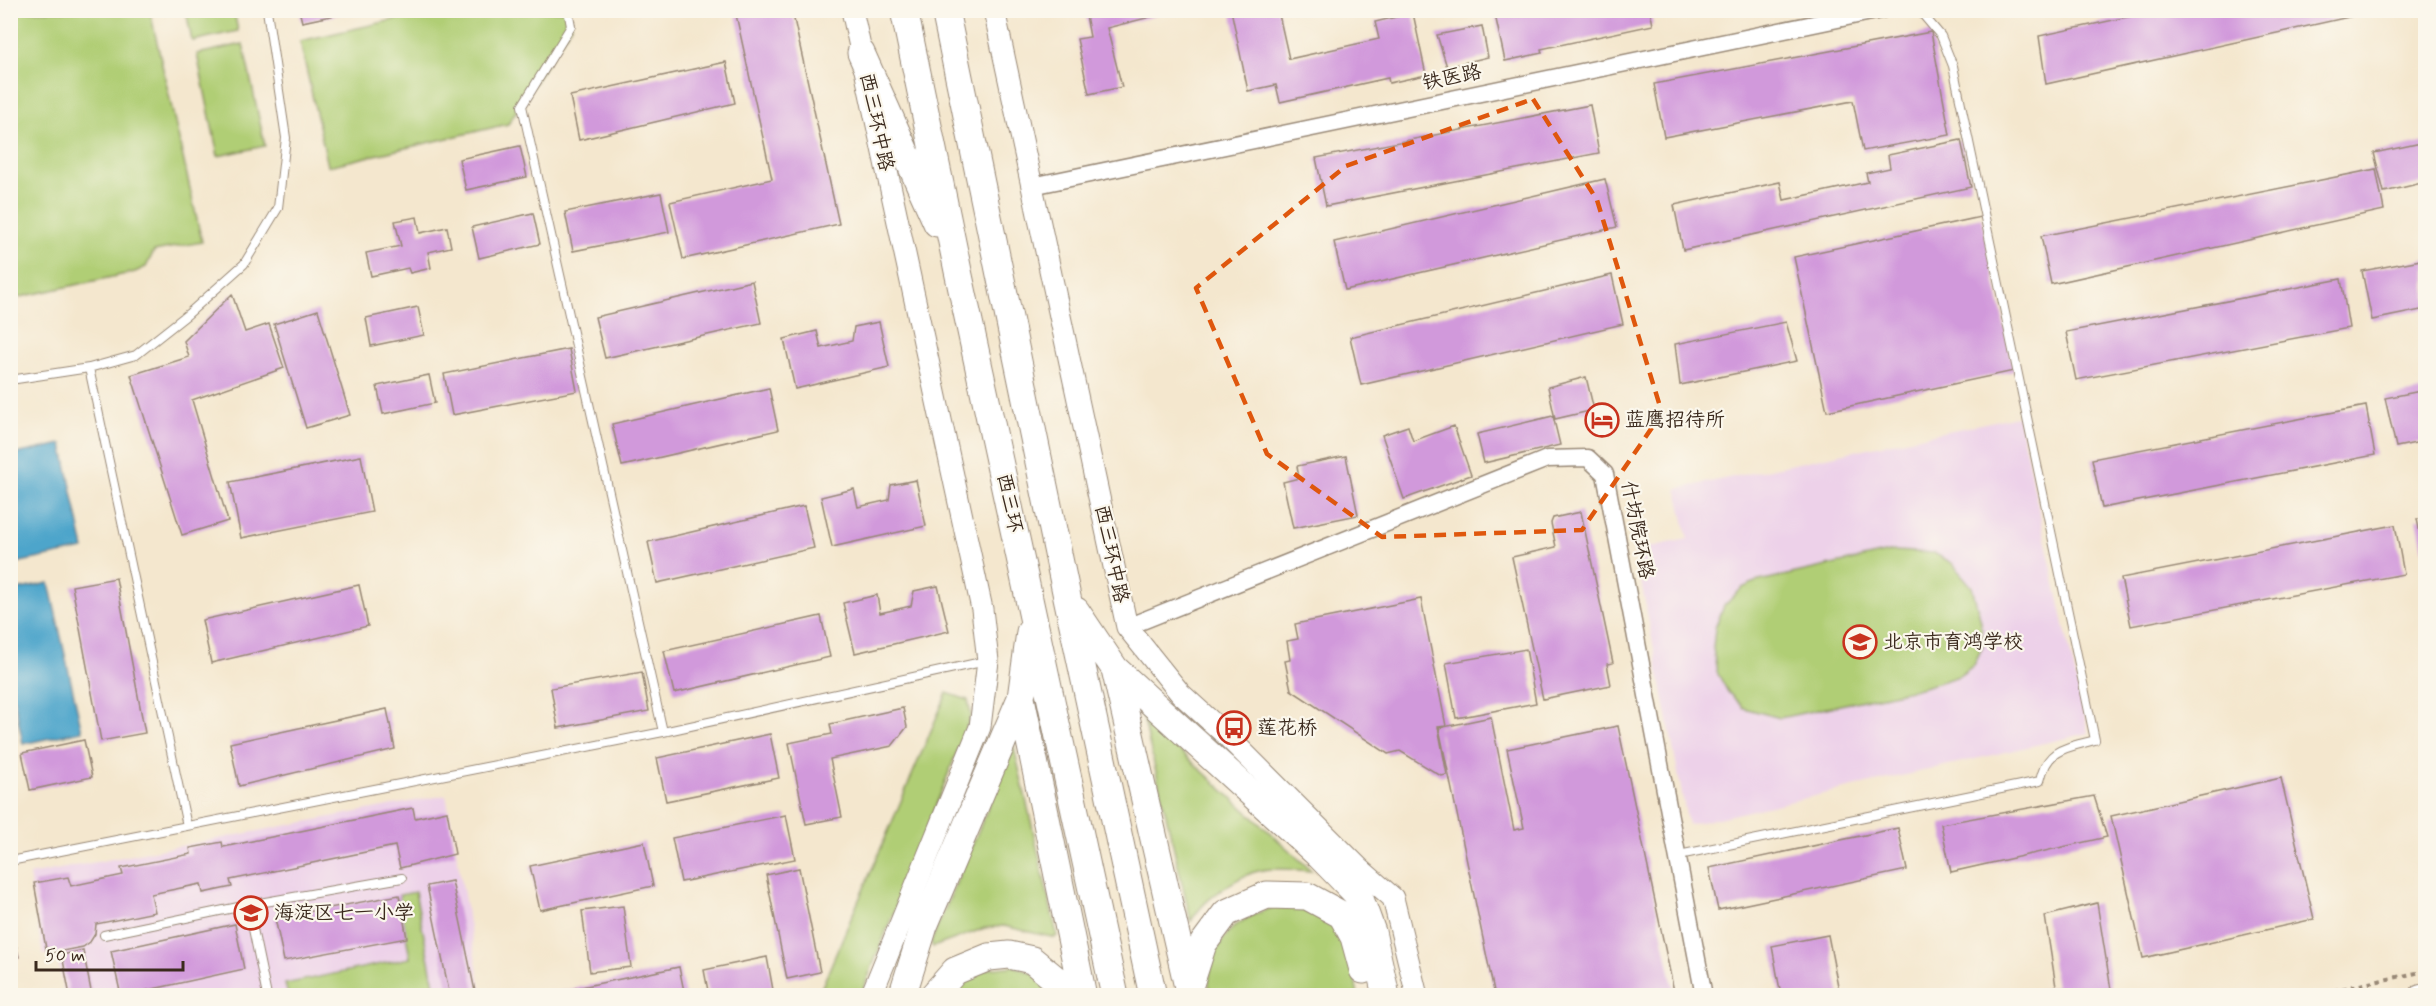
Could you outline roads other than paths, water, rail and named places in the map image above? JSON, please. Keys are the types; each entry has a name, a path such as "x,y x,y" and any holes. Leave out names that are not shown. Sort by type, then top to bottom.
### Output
{"highway":[{"name":"西三环","path":"904,10 958,271 1115,996"},
{"name":"西三环","path":"945,10 1066,597 1154,996"},
{"path":"963,10 966,119"},
{"path":"861,52 958,271"},
{"path":"1066,597 1115,669 1320,856 1359,896 1372,932 1386,996"},
{"path":"904,996 924,926 1021,698 1032,613"},
{"path":"1115,669 1190,992"},
{"path":"1021,698 1083,996"},
{"path":"1190,992 1203,944 1226,913 1267,895 1307,896 1342,915 1354,936 1369,996"},
{"path":"933,996 956,972 988,957 1009,955 1032,960 1065,987 1069,996"}],"street":[{"name":"西三环中路","path":"852,10 982,609 988,661 980,727 873,991 873,996"},
{"name":"西三环中路","path":"994,10 1127,627 1180,693 1227,736 1360,869 1393,898 1417,996"},
{"name":"铁医路","path":"1032,186 1881,10"},
{"name":"什坊院环路","path":"1127,627 1546,459 1588,458 1605,474 1704,996"},
{"path":"2419,996 2426,994"}],"lane":[{"path":"10,380 89,368 136,355 188,314 244,264 278,207 286,138 267,10"},
{"path":"568,10 571,26 522,106 663,732"},
{"path":"1678,855 2040,781 2042,770 2051,755 2060,750 2095,740 1953,66 1941,36 1919,10"},
{"path":"89,368 188,826"},
{"path":"10,861 663,732 988,661"},
{"path":"104,935 248,905 402,878"},
{"path":"248,905 267,996"}],"water":[{"path":"62,444 84,549 11,564 11,455"},
{"path":"49,583 82,731 23,744 11,684 11,591"}],"place":[{"name":"蓝鹰招待所","path":"1602,420"},
{"name":"北京市育鸿学校","path":"1860,642"},
{"name":"莲花桥","path":"1234,728"},
{"name":"海淀区七一小学","path":"251,913"}]}
